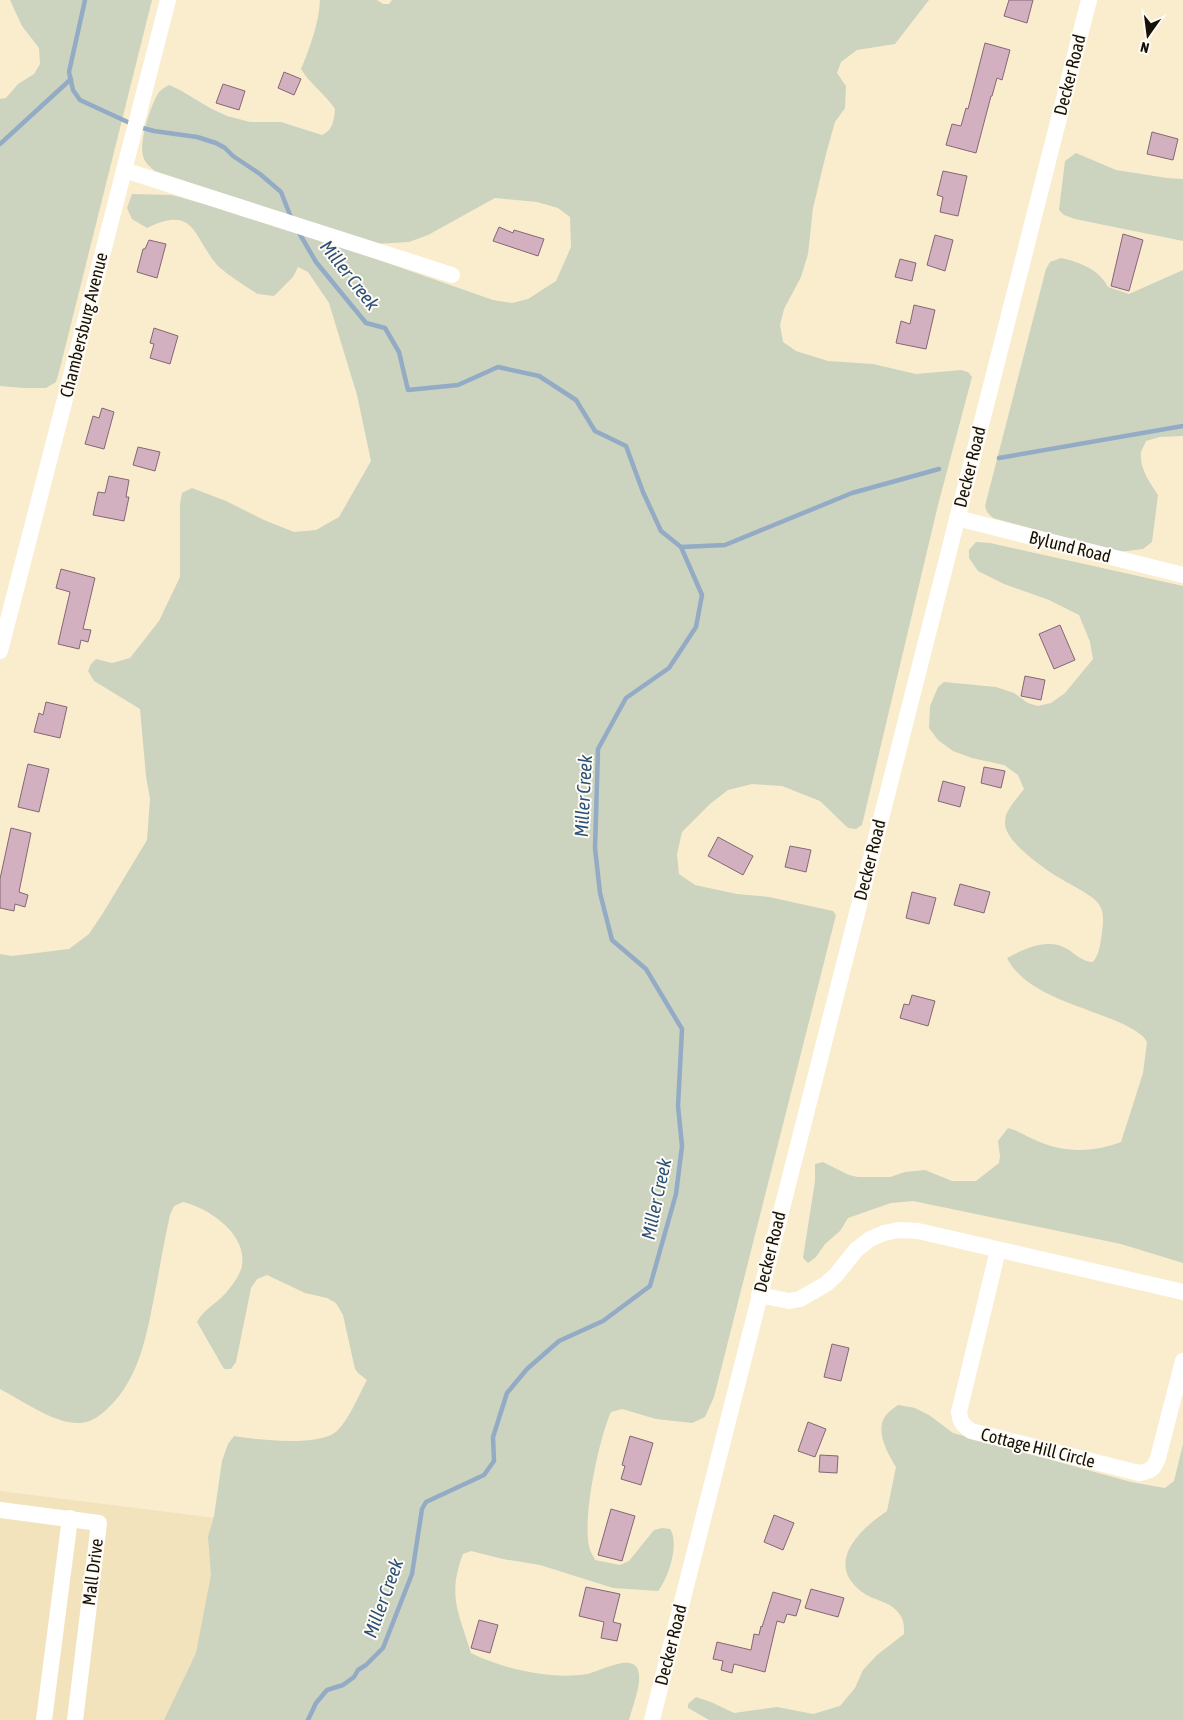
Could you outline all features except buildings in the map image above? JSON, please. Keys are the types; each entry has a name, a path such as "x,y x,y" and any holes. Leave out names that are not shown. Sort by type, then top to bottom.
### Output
{"street":[{"name":"Chambersburg Avenue","path":"0,651 168,0"},
{"name":"Decker Road","path":"652,1720 1089,0"},
{"path":"124,170 452,275"},
{"name":"Bylund Road","path":"957,518 1183,575"},
{"path":"759,1295 789,1302 800,1299 826,1284 836,1275 856,1250 870,1239 884,1233 899,1230 918,1231 1183,1292"},
{"name":"Cottage Hill Circle","path":"998,1250 958,1412 963,1425 971,1431 1139,1472 1148,1472 1154,1468 1158,1458 1183,1361"},
{"name":"Mall Drive","path":"0,1510 99,1523 75,1720"},
{"path":"44,1720 70,1518"}],"shaded area":[{"path":"0,1491 287,1527 268,1720 0,1720"}],"green space":[{"path":"10,0 152,0 60,368 56,382 46,388 0,386 0,99 6,98 18,84 34,74 40,64 39,48 22,26"},
{"path":"320,0 377,0 383,4 389,4 392,0 929,0 895,44 857,50 841,62 837,73 846,86 845,108 835,122 826,154 813,208 808,254 801,277 784,309 780,325 783,342 796,351 828,361 873,364 916,374 961,370 968,372 972,377 938,505 862,825 856,829 848,828 820,801 782,786 752,784 728,790 710,804 682,832 677,854 679,874 695,885 737,894 769,897 833,911 836,915 714,1397 705,1417 692,1423 656,1419 622,1409 611,1412 601,1441 593,1480 588,1520 590,1550 595,1560 620,1565 629,1561 654,1530 670,1529 674,1543 669,1570 658,1591 613,1588 540,1565 471,1551 463,1554 458,1569 455,1593 459,1615 471,1653 498,1664 527,1672 558,1676 592,1673 620,1663 633,1664 639,1673 639,1679 637,1694 629,1720 164,1720 196,1653 211,1575 208,1537 214,1516 222,1461 228,1444 234,1436 303,1441 329,1436 337,1431 346,1420 367,1380 355,1369 343,1315 336,1303 327,1298 305,1293 267,1275 257,1279 251,1288 236,1362 231,1369 224,1369 197,1322 225,1294 239,1275 242,1265 242,1254 239,1243 232,1233 224,1224 204,1210 183,1202 174,1206 170,1215 142,1351 128,1383 106,1410 96,1418 88,1421 80,1423 67,1422 47,1415 0,1389 0,954 12,956 69,949 89,934 147,840 150,799 140,709 94,681 88,671 96,659 112,663 130,658 159,621 180,577 180,504 182,493 192,488 226,501 264,520 294,532 316,530 339,517 371,461 357,395 329,303 308,272 298,267 293,277 274,296 258,294 217,265 197,234 184,222 175,220 147,228 132,219 127,208 132,194 172,195 276,224 493,300 512,303 528,299 556,281 571,247 570,217 558,208 537,202 495,198 428,235 409,242 375,244 155,171 145,161 142,149 149,114 160,91 169,85 227,116 250,122 281,122 322,135 326,133 331,127 335,109 301,69 316,26"},
{"path":"1076,153 1116,170 1183,179 1183,241 1075,219 1064,215 1059,210 1065,161"},
{"path":"1061,258 1088,267 1099,275 1108,287 1129,294 1183,270 1183,436 1160,437 1146,441 1141,452 1143,469 1158,495 1152,542 1143,549 1119,552 993,518 987,512 985,506 1046,269 1050,262"},
{"path":"976,542 990,543 1183,586 1183,1263 1121,1244 913,1201 891,1203 848,1218 840,1231 825,1244 816,1257 808,1263 803,1258 815,1181 815,1164 823,1162 849,1175 858,1177 890,1177 905,1172 925,1170 952,1181 976,1181 999,1163 998,1141 1008,1128 1054,1147 1088,1150 1110,1146 1121,1142 1143,1073 1147,1042 1140,1034 1123,1024 1043,991 1028,982 1016,971 1007,958 1038,945 1054,944 1069,950 1084,960 1093,962 1100,945 1103,921 1102,910 1098,903 1085,892 1042,866 1024,852 1010,837 1006,829 1006,818 1009,809 1024,789 1018,775 1004,765 972,758 953,751 938,740 929,728 930,706 938,687 944,682 996,687 1014,693 1028,703 1038,706 1051,703 1065,693 1093,659 1090,642 1079,615 1049,600 1004,584 978,571 969,558 969,550"},
{"path":"898,1405 915,1408 929,1415 953,1433 1131,1482 1165,1488 1174,1481 1183,1444 1183,1720 709,1720 688,1708 688,1704 696,1697 734,1713 777,1707 813,1714 840,1706 855,1688 863,1670 877,1655 904,1634 903,1621 899,1613 893,1607 865,1594 853,1583 846,1572 849,1550 856,1539 865,1528 887,1511 896,1467 889,1456 881,1428 886,1415"}],"waterway":[{"name":"Miller Creek","path":"85,0 69,72 73,90 80,100 132,124"},
{"path":"0,144 71,79"},
{"name":"Miller Creek","path":"139,127 197,137 225,148 281,192 292,220"},
{"name":"Miller Creek","path":"298,231 316,262 366,323 385,328 399,352 408,390 458,385 498,367 539,376 576,400 595,431 626,446 643,492 661,531 681,547 702,595 696,627 669,668 626,698 598,749 595,848 600,893 612,940 646,969 682,1029 678,1106 682,1146 676,1194 650,1286 603,1321 559,1341 527,1369 507,1393 493,1437 494,1461 484,1475 426,1502 422,1509 412,1574 383,1648 366,1665 358,1670 354,1677 343,1685 327,1690 316,1703 308,1720"},
{"path":"999,458 1183,426"},
{"path":"681,547 725,545 852,493 939,469"}]}
